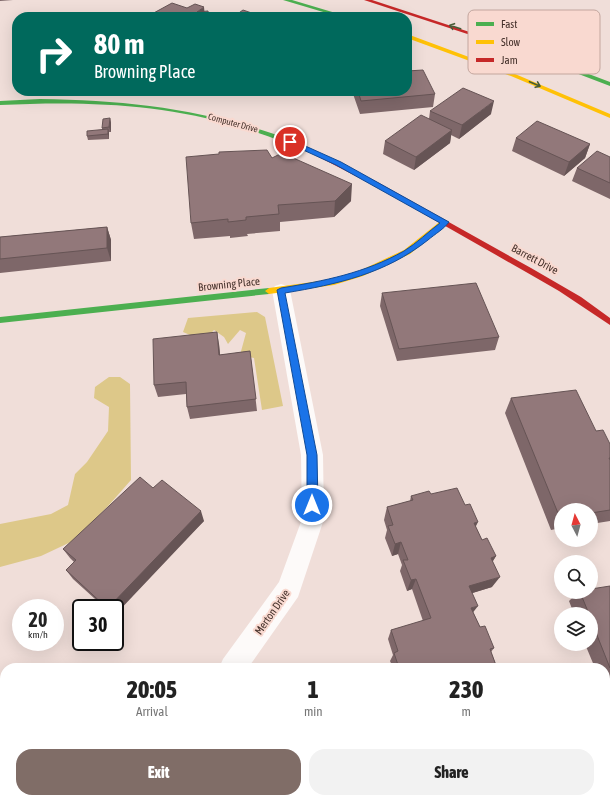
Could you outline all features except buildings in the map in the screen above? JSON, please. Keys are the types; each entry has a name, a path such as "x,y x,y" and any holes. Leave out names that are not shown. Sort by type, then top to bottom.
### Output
{"main road":[{"path":"286,0 328,12"},
{"path":"367,0 404,12"},
{"path":"412,15 468,33"},
{"path":"412,38 468,58"},
{"path":"510,74 610,116"},
{"path":"583,74 610,84"},
{"name":"Computer Drive","path":"0,103 47,99 126,103 200,115 236,123 278,136 338,164 445,222"},
{"name":"Browning Place","path":"0,320 281,290 334,282 360,274 407,252 445,222"},
{"name":"Barrett Drive","path":"445,222 517,264 548,279 590,306 610,322"}],"street":[{"name":"Merton Drive","path":"236,663 289,589 312,519 312,455 281,290"}],"shaded area":[{"path":"257,312 265,317 283,406 262,410 254,358 240,355 246,333 240,330 228,344 224,337 214,330 204,341 183,332 188,318"},
{"path":"109,377 120,377 130,384 131,480 75,540 41,556 0,567 0,524 51,514 68,505 75,474 87,462 108,431 109,407 94,398 95,387"}],"traffic: fast":[{"path":"286,0 328,12"},
{"path":"584,74 610,84"},
{"path":"0,103 81,101 161,108 200,115 239,125 278,137 315,153"},
{"path":"0,320 269,291"}],"traffic: slow":[{"path":"412,38 468,58"},
{"path":"510,74 610,116"},
{"path":"269,291 334,282 360,274 407,252 445,222"}],"traffic: jam":[{"path":"367,0 404,12"},
{"path":"412,15 468,33"},
{"path":"315,153 377,184 529,270 562,289 610,322"}],"route":[{"path":"290,142 338,164 445,222 407,252 360,274 334,282 281,290 312,455 312,505"}]}
